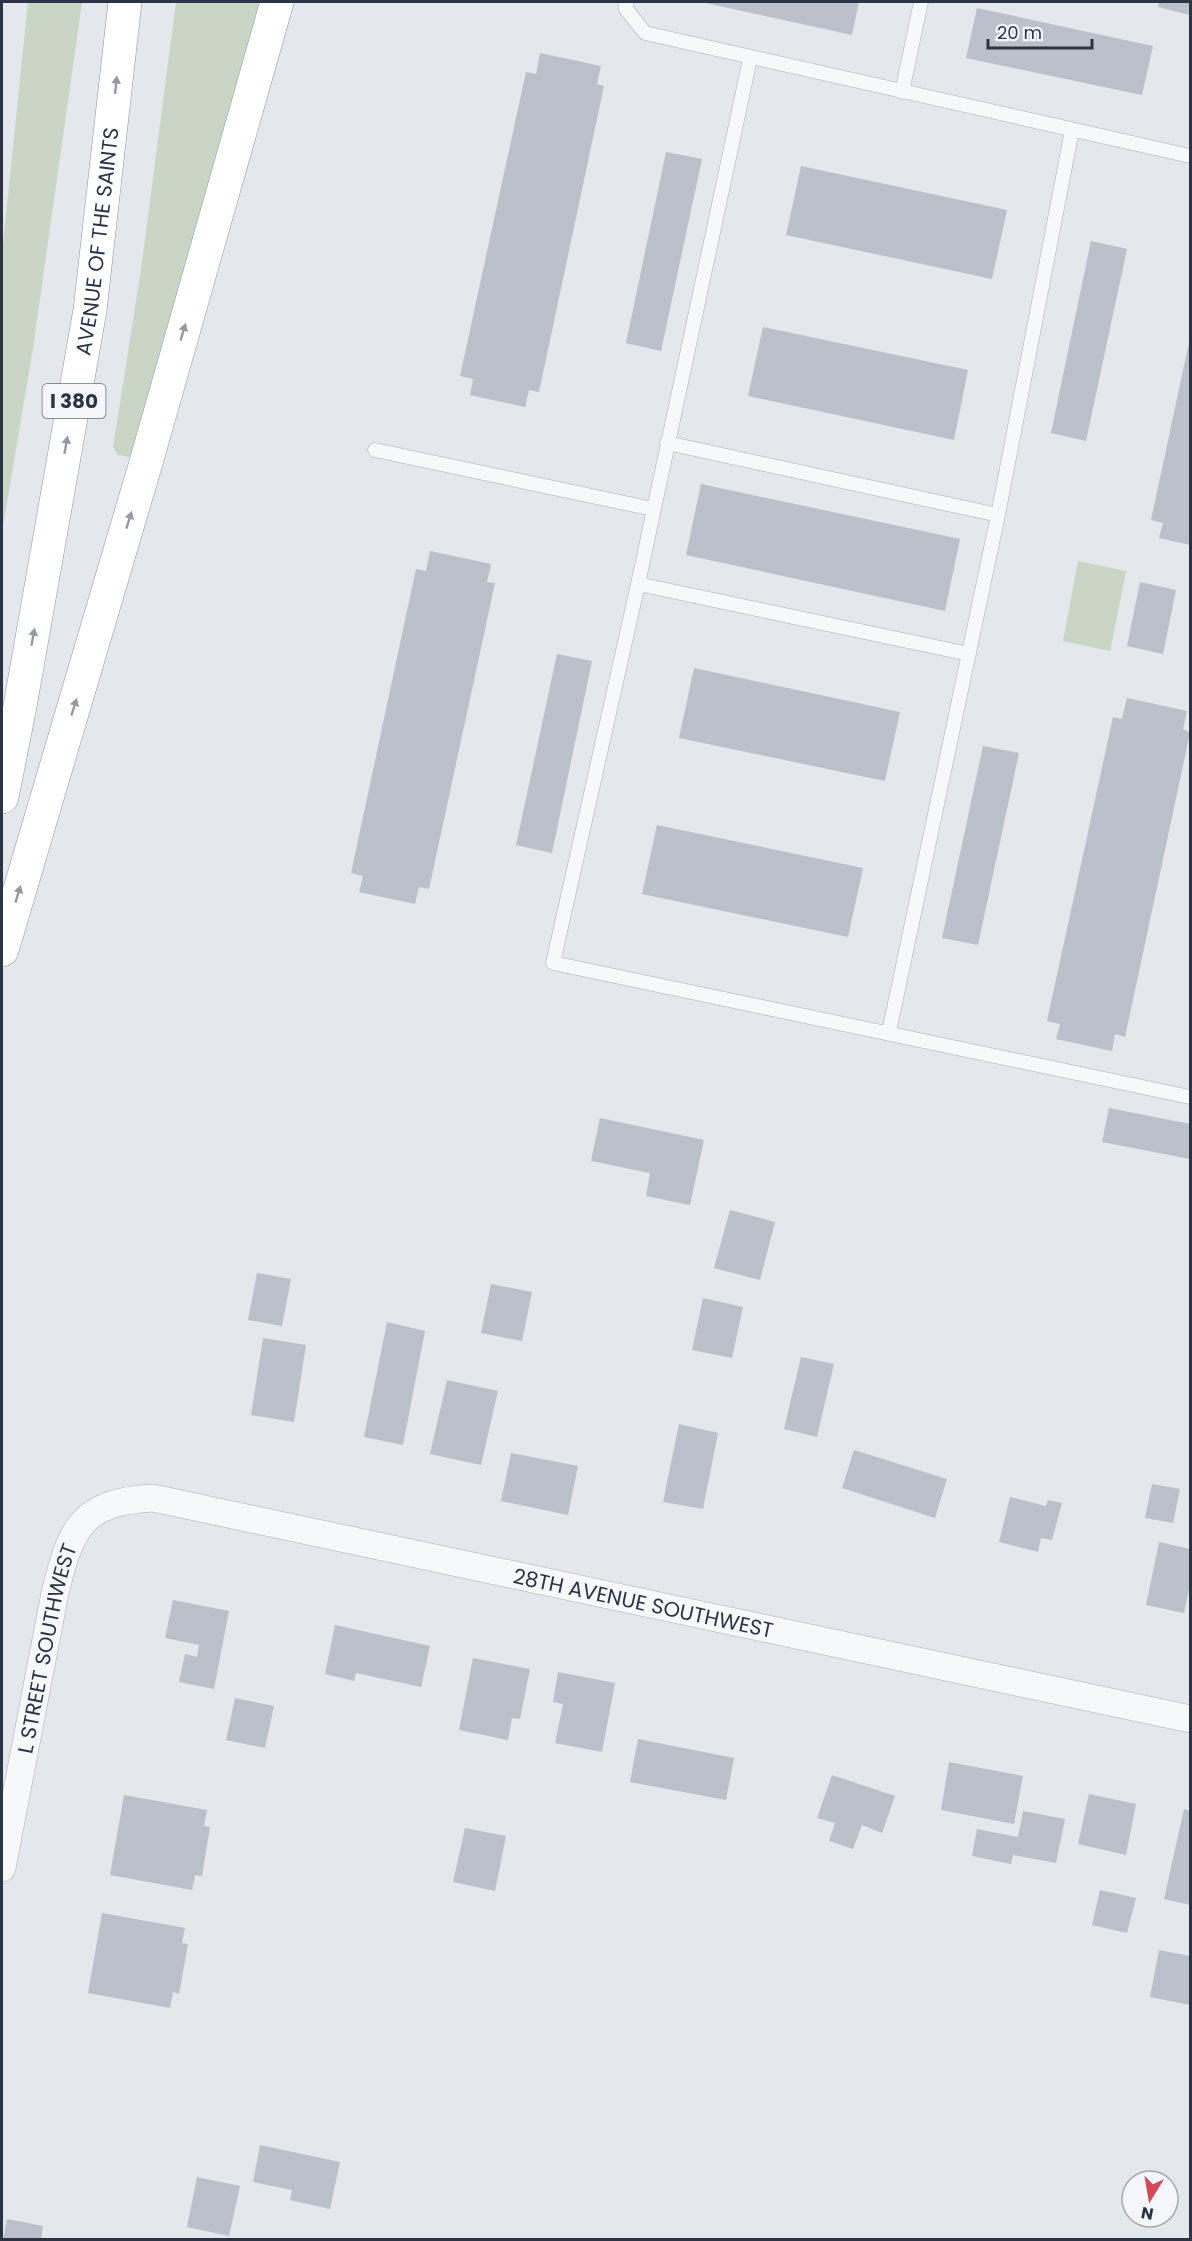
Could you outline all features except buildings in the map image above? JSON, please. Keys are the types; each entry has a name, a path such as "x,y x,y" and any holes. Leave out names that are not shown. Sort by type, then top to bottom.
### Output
{"highway":[{"name":"AVENUE OF THE SAINTS","path":"2,797 90,310 125,2"},
{"path":"2,950 146,466 277,2"}],"street":[{"name":"28TH AVENUE SOUTHWEST","path":"98,1511 122,1500 153,1498 1191,1719"},
{"name":"L STREET SOUTHWEST","path":"2,1868 55,1593 65,1553 77,1526 98,1511"}],"lane":[{"path":"626,2 626,9 645,33 750,59 1191,156"},
{"path":"902,92 921,2"},
{"path":"750,59 652,509 638,584 553,963 1191,1097"},
{"path":"889,1032 998,514 1072,130"},
{"path":"667,443 998,514"},
{"path":"375,450 652,509"},
{"path":"638,584 969,654"}],"green space":[{"path":"28,2 82,2 33,348 2,532 2,253"},
{"path":"176,2 260,2 131,457 118,455 113,447 141,270"},
{"path":"1078,561 1126,571 1110,651 1063,641"}]}
